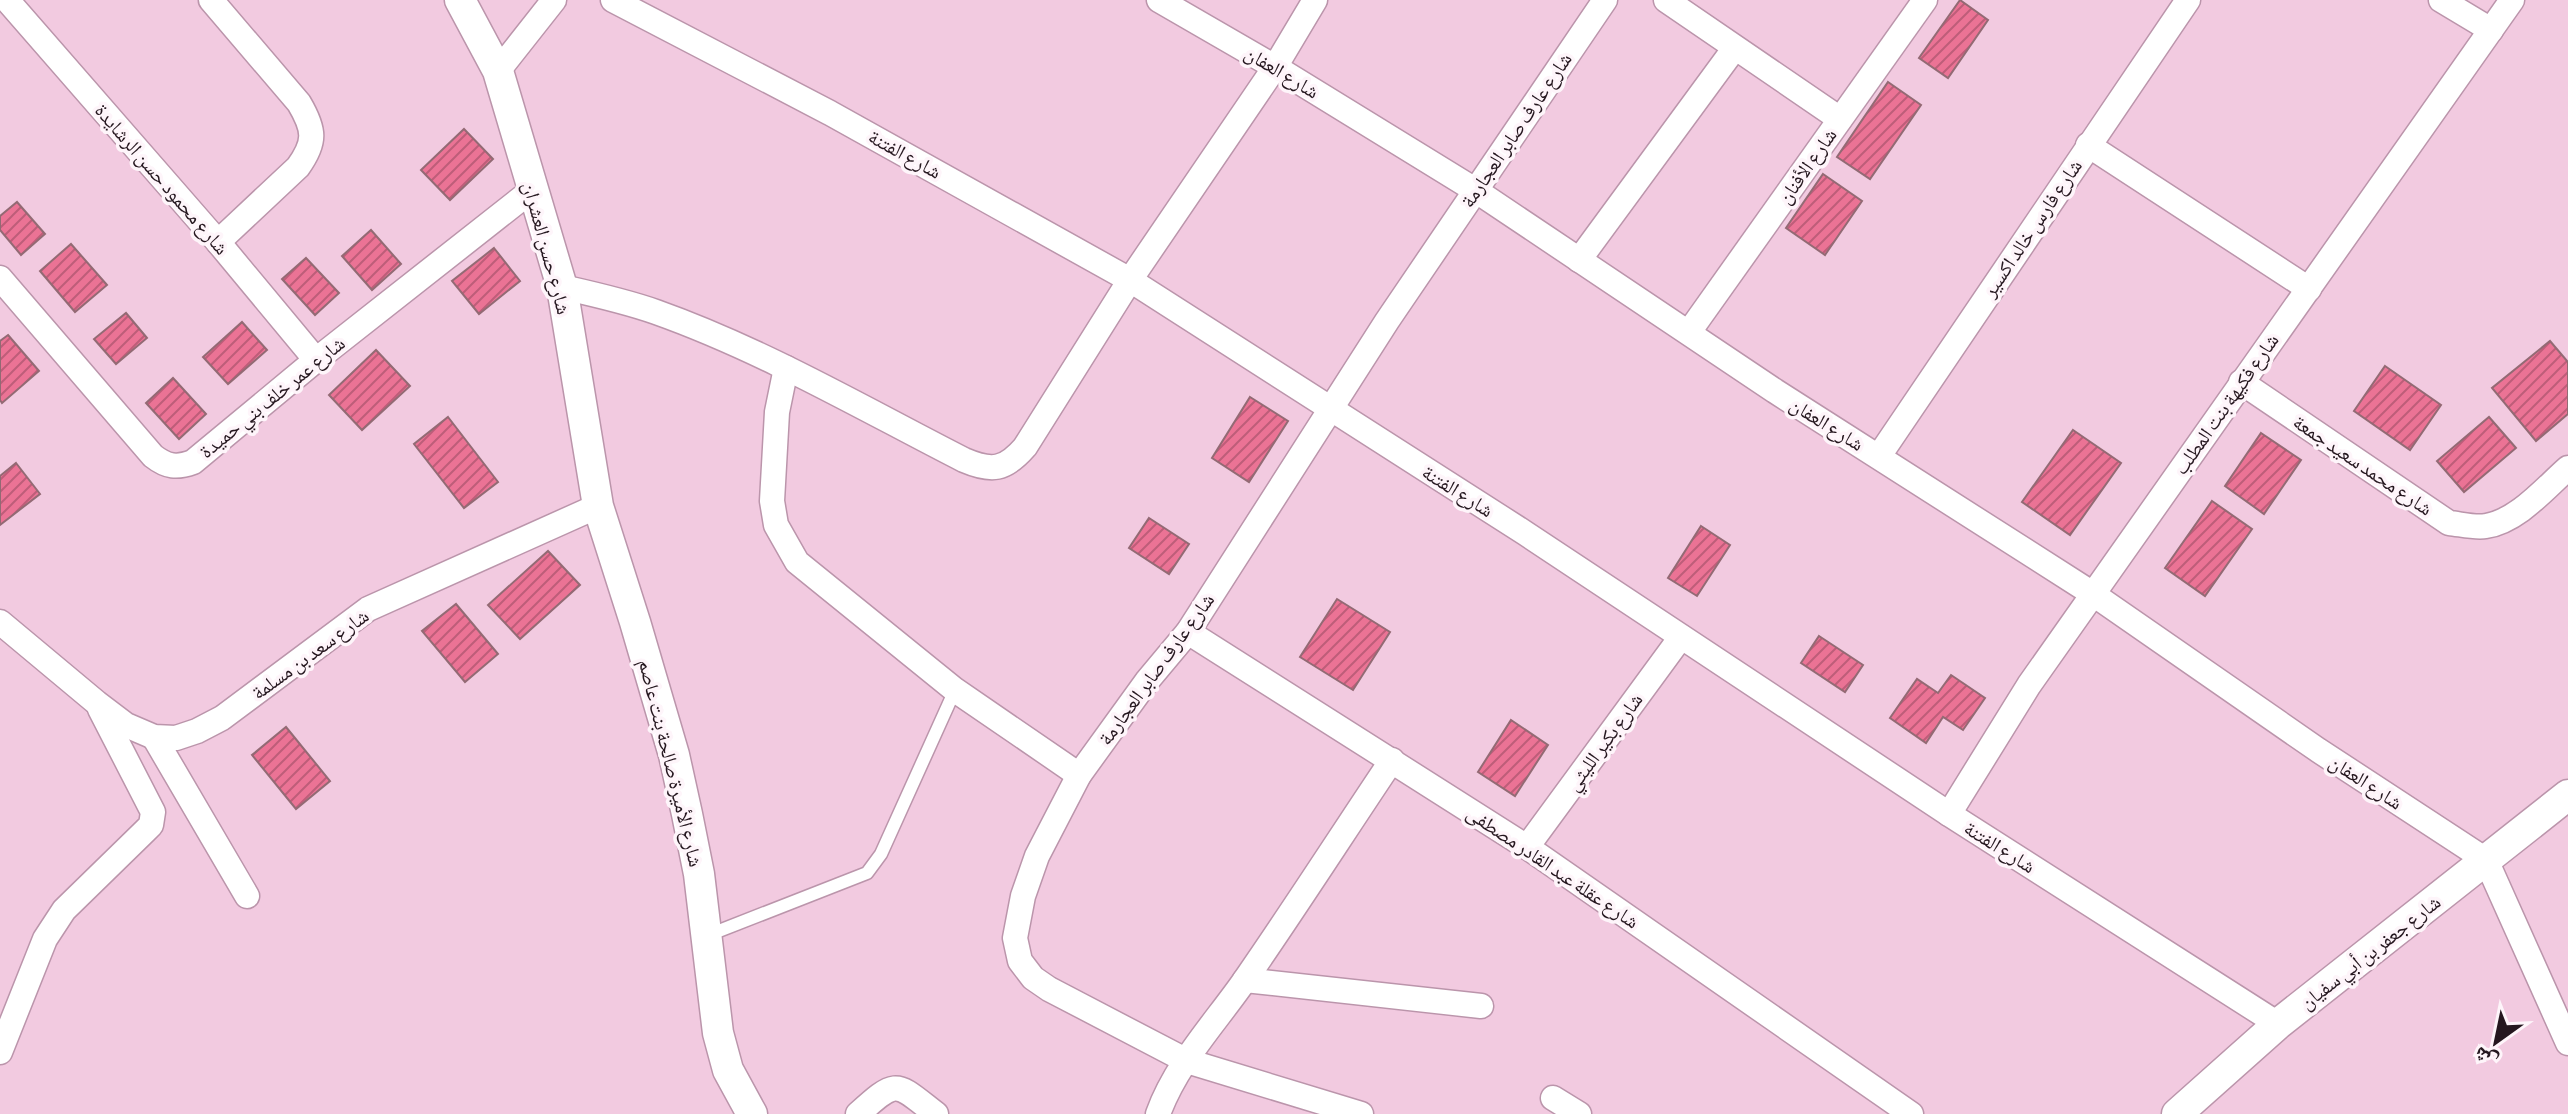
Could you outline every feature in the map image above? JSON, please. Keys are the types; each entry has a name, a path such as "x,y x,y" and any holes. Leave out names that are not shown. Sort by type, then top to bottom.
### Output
{"street":[{"name":"شارع محمود حسن الرشايدة","path":"7,0 218,242 316,360"},
{"path":"211,0 299,103 309,120 312,133 308,153 298,167 218,242"},
{"name":"شارع حسن العشران","path":"460,0 498,71 562,287 598,506"},
{"path":"498,71 554,0"},
{"name":"شارع الفتنة","path":"613,0 843,121 1130,280 1525,533 1949,814 2278,1024"},
{"name":"شارع العفان","path":"1159,0 1475,190 2093,594 2318,750 2486,860"},
{"path":"562,287 654,311 786,368 964,460 981,467 998,467 1014,460 1025,447 1130,280 1275,67 1315,0"},
{"name":"شارع عارف صابر العجارمة","path":"1361,1114 1187,1061 1049,989 1033,978 1020,961 1015,950 1017,921 1037,856 1079,775 1147,681 1188,632 1475,190 1605,0"},
{"path":"1666,0 1840,119"},
{"name":"شارع الأفنان","path":"1689,332 1925,0"},
{"name":"شارع فارس خالد اكسير","path":"1879,456 2188,0"},
{"path":"2441,0 2491,30"},
{"name":"شارع فكيهة بنت المطلب","path":"1949,814 2029,685 2512,0"},
{"path":"1579,260 1734,49"},
{"path":"2088,145 2309,289"},
{"name":"شارع عمر خلف بني حميدة","path":"0,278 153,456 171,466 182,466 193,462 316,360 532,190"},
{"path":"786,368 777,412 772,501 776,525 797,562 955,690 1079,775"},
{"name":"شارع محمد سعيد جمعة","path":"2241,382 2449,523 2485,526 2503,520 2524,508 2568,468"},
{"name":"شارع سعد بن مسلمة","path":"154,737 176,738 222,718 368,609 598,506"},
{"name":"شارع الأميرة صالحة بنت عاصم","path":"598,506 674,755 699,874 718,1033 728,1070 752,1114"},
{"path":"0,622 126,725 154,737 247,896"},
{"name":"شارع عقلة عبد القادر مصطفى","path":"1188,632 1527,847 1911,1114"},
{"name":"شارع بكير الليثي","path":"1527,847 1681,637"},
{"path":"0,1052 45,939 58,918 145,831 153,818 153,812 97,703"},
{"path":"1158,1114 1187,1061 1392,760"},
{"name":"شارع جعفر بن أبي سفيان","path":"2177,1114 2278,1024 2568,795"},
{"path":"2486,860 2568,1043"},
{"path":"1245,980 1481,1006"},
{"path":"858,1114 885,1089 896,1088 906,1090 936,1114"},
{"path":"1553,1098 1579,1114"}],"lane":[{"path":"706,936 867,873 881,854 955,690"}],"building":[{"path":"1960,0 1988,20 1948,78 1919,58"},
{"path":"1888,82 1921,105 1870,179 1837,157"},
{"path":"464,129 493,159 450,200 421,170"},
{"path":"1823,174 1862,201 1825,255 1786,228"},
{"path":"17,202 45,234 21,255 0,230 0,216"},
{"path":"371,230 401,264 372,290 342,256"},
{"path":"71,244 107,285 75,312 40,271"},
{"path":"494,248 520,281 479,314 452,281"},
{"path":"306,258 339,293 315,315 282,279"},
{"path":"126,313 147,338 116,364 94,339"},
{"path":"242,322 267,350 228,384 203,357"},
{"path":"8,335 39,371 2,403 0,341"},
{"path":"2550,341 2568,362 2568,414 2536,441 2492,388"},
{"path":"376,350 410,386 362,430 329,395"},
{"path":"2385,366 2441,405 2410,450 2354,411"},
{"path":"173,378 206,414 179,439 146,403"},
{"path":"1250,397 1288,421 1249,482 1212,458"},
{"path":"448,417 498,482 464,508 414,444"},
{"path":"2489,417 2516,448 2464,492 2437,461"},
{"path":"2073,430 2121,463 2070,535 2022,502"},
{"path":"2261,433 2301,460 2264,514 2225,486"},
{"path":"16,463 40,494 0,525 0,476"},
{"path":"2212,501 2252,529 2205,596 2165,568"},
{"path":"1149,518 1189,544 1169,574 1129,548"},
{"path":"1701,526 1730,545 1697,596 1668,578"},
{"path":"548,551 580,585 520,639 488,605"},
{"path":"1337,599 1390,632 1353,690 1300,657"},
{"path":"456,604 498,654 465,682 422,631"},
{"path":"1819,636 1863,665 1845,692 1801,663"},
{"path":"1951,675 1985,698 1963,730 1943,717 1926,743 1890,718 1917,679 1938,693"},
{"path":"1511,720 1548,745 1515,796 1478,772"},
{"path":"286,727 330,781 296,809 252,755"}]}
